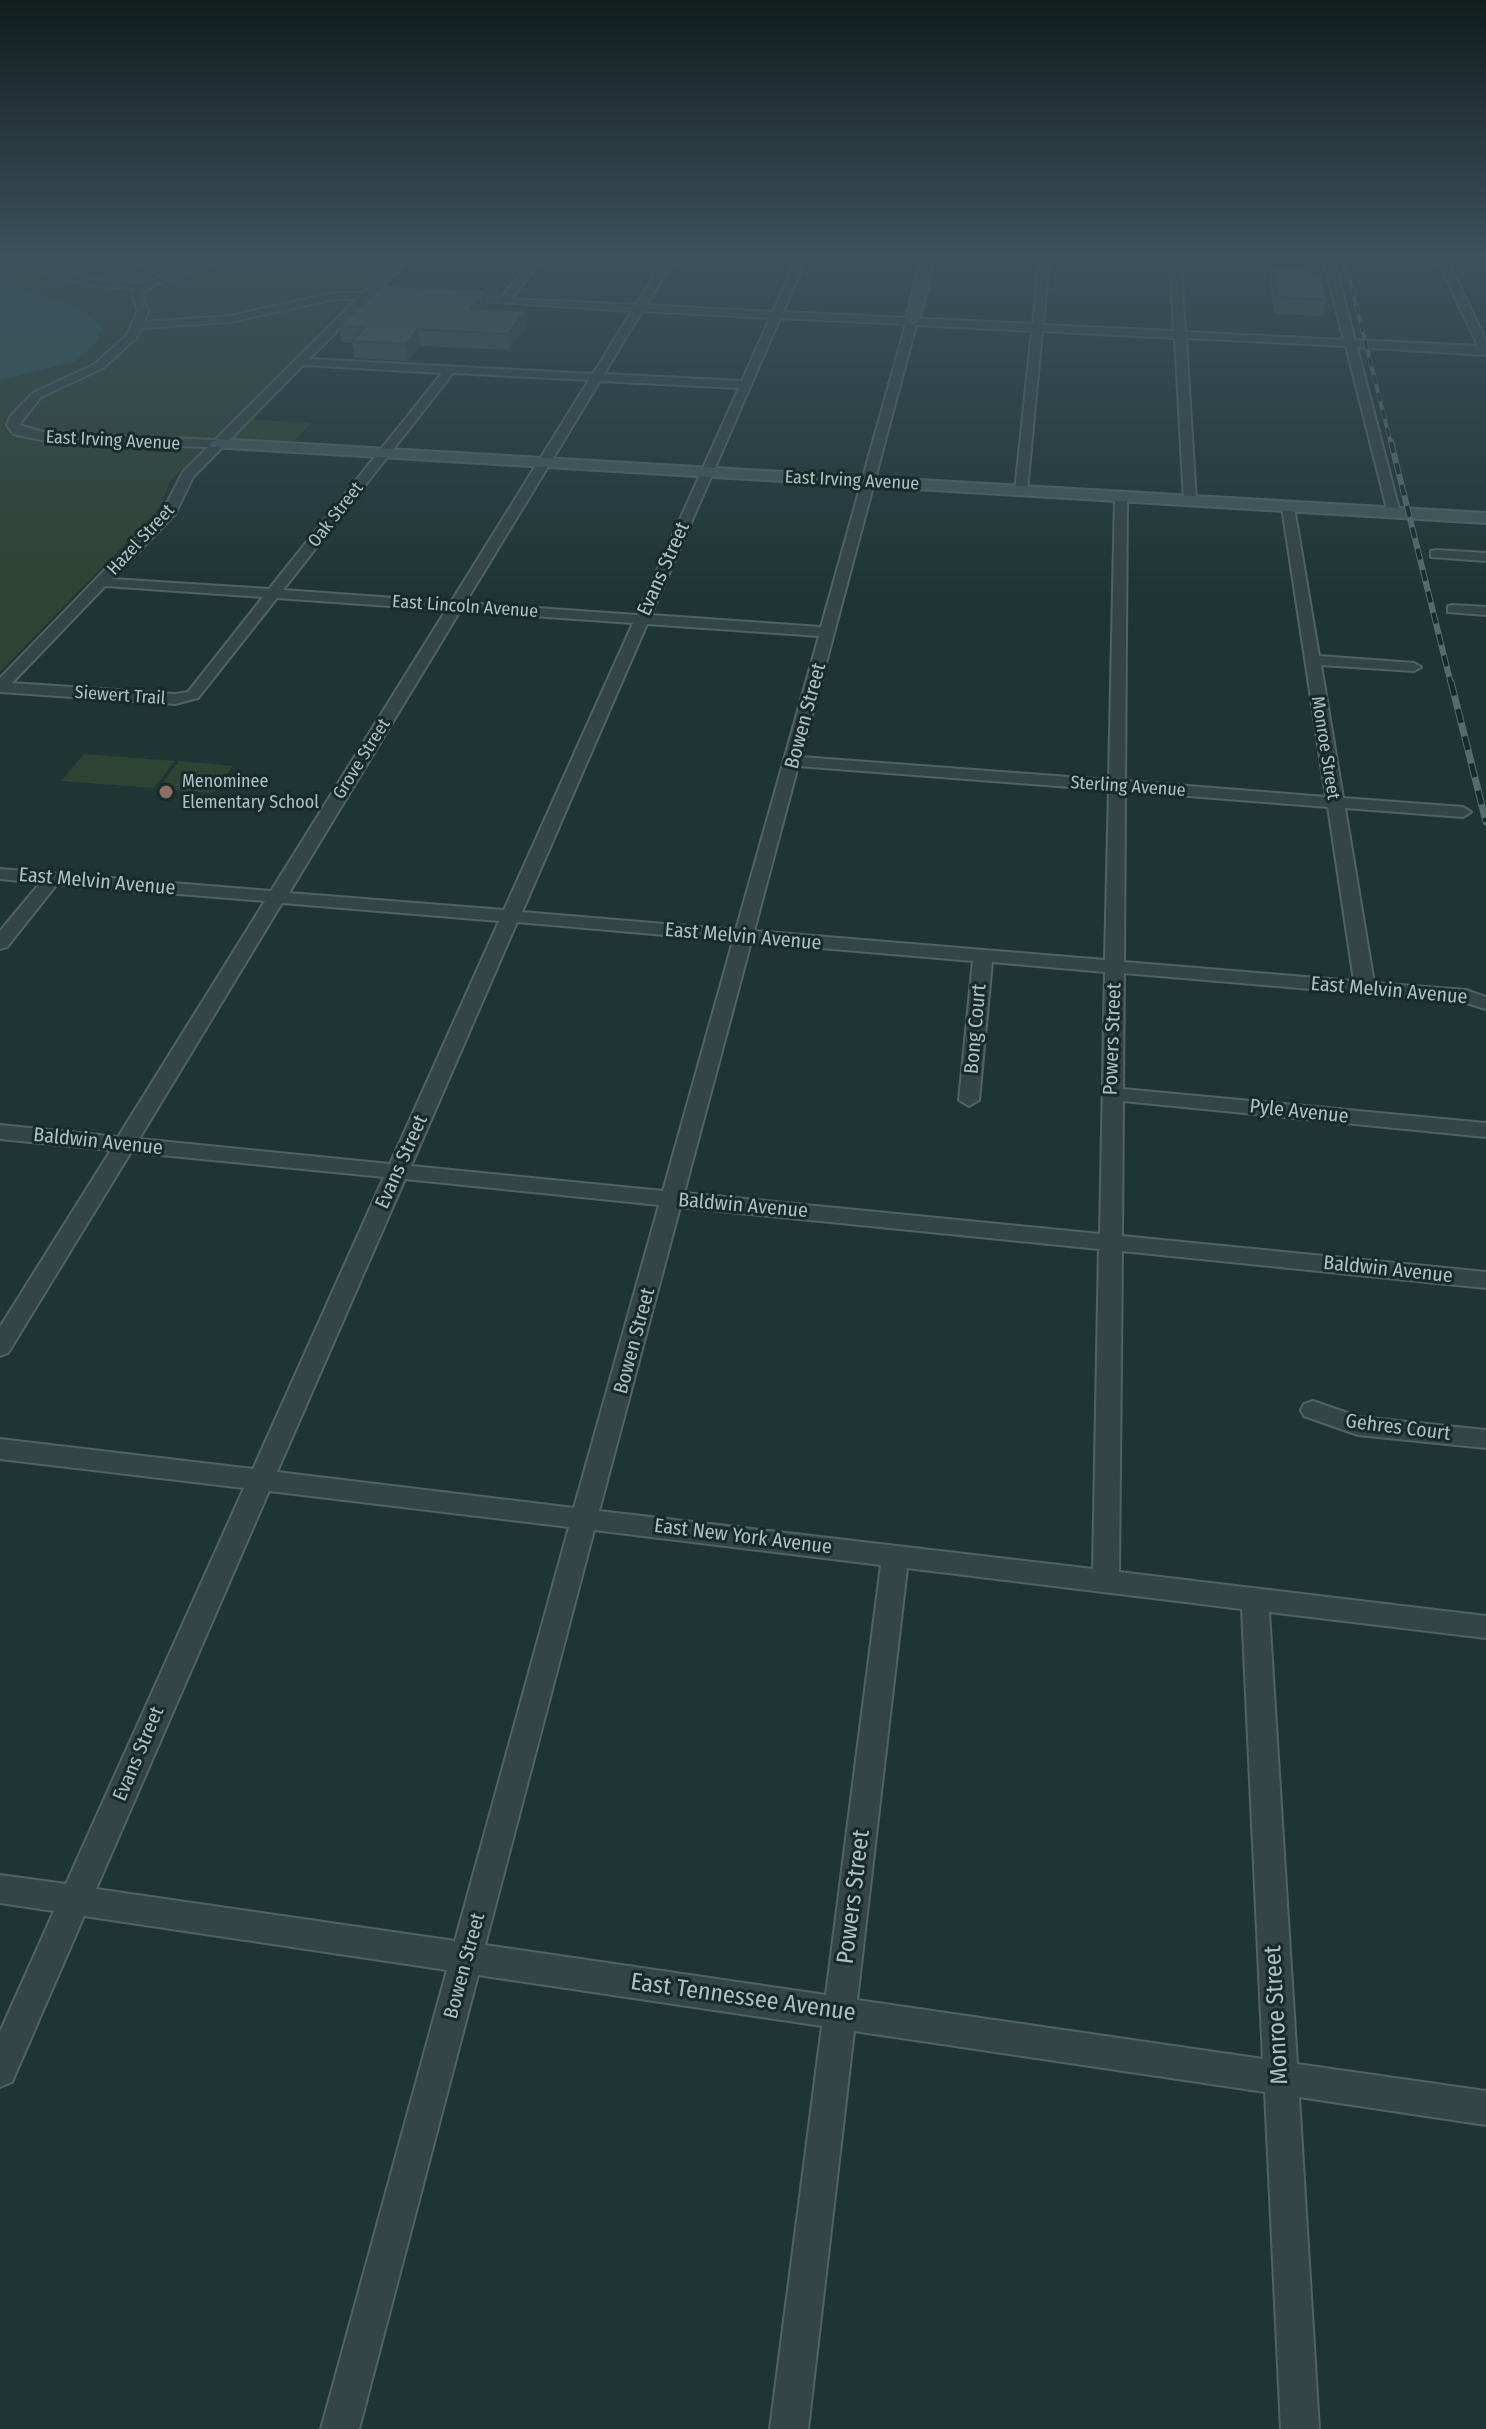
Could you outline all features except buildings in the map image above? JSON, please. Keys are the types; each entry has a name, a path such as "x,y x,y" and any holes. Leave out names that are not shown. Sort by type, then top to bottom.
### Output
{"street":[{"name":"East Irving Avenue","path":"97,366 37,395 16,417 13,425 17,431 46,437 217,444 1486,518"},
{"name":"Hazel Street","path":"0,687 170,511 177,502 183,480 296,366"},
{"path":"382,366 745,385"},
{"name":"Grove Street","path":"0,1347 603,366"},
{"name":"Evans Street","path":"0,2070 753,366"},
{"name":"Bowen Street","path":"340,2429 584,1519 900,366"},
{"path":"1021,491 1033,366"},
{"path":"1182,366 1190,501"},
{"path":"1357,366 1394,513"},
{"name":"Oak Street","path":"222,660 450,370"},
{"name":"Powers Street","path":"1106,1581 1121,497"},
{"name":"Monroe Street","path":"1288,507 1365,988"},
{"path":"1436,554 1486,557"},
{"name":"East Lincoln Avenue","path":"101,582 829,632"},
{"path":"1453,609 1486,611"},
{"name":"Siewert Trail","path":"0,687 169,699 193,695 222,660"},
{"path":"1311,660 1414,667"},
{"name":"Sterling Avenue","path":"793,761 1463,812"},
{"name":"East Melvin Avenue","path":"0,874 1466,996 1486,1003"},
{"path":"0,943 53,878"},
{"name":"Bong Court","path":"969,1100 983,958"},
{"name":"Pyle Avenue","path":"1112,1094 1486,1130"},
{"name":"Baldwin Avenue","path":"0,1132 1486,1280"},
{"name":"Gehres Court","path":"1313,1410 1358,1426 1486,1439"},
{"name":"East New York Avenue","path":"0,1449 1486,1627"},
{"name":"Powers Street","path":"789,2429 895,1556"},
{"name":"Monroe Street","path":"1255,1601 1300,2429"},
{"name":"East Tennessee Avenue","path":"0,1889 1486,2108"}],"green space":[{"path":"0,366 286,366 170,481 161,506 0,672"},
{"path":"242,419 311,423 288,448 217,444"},
{"path":"84,754 175,761 154,788 61,781"},
{"path":"179,761 233,766 212,793 158,789"}],"water":[{"path":"0,366 56,366 0,380"}],"railway":[{"path":"1371,366 1391,444"},
{"path":"1391,442 1451,684"},
{"path":"1451,682 1486,822"}],"place":[{"name":"Menominee Elementary School","path":"166,792"}]}
